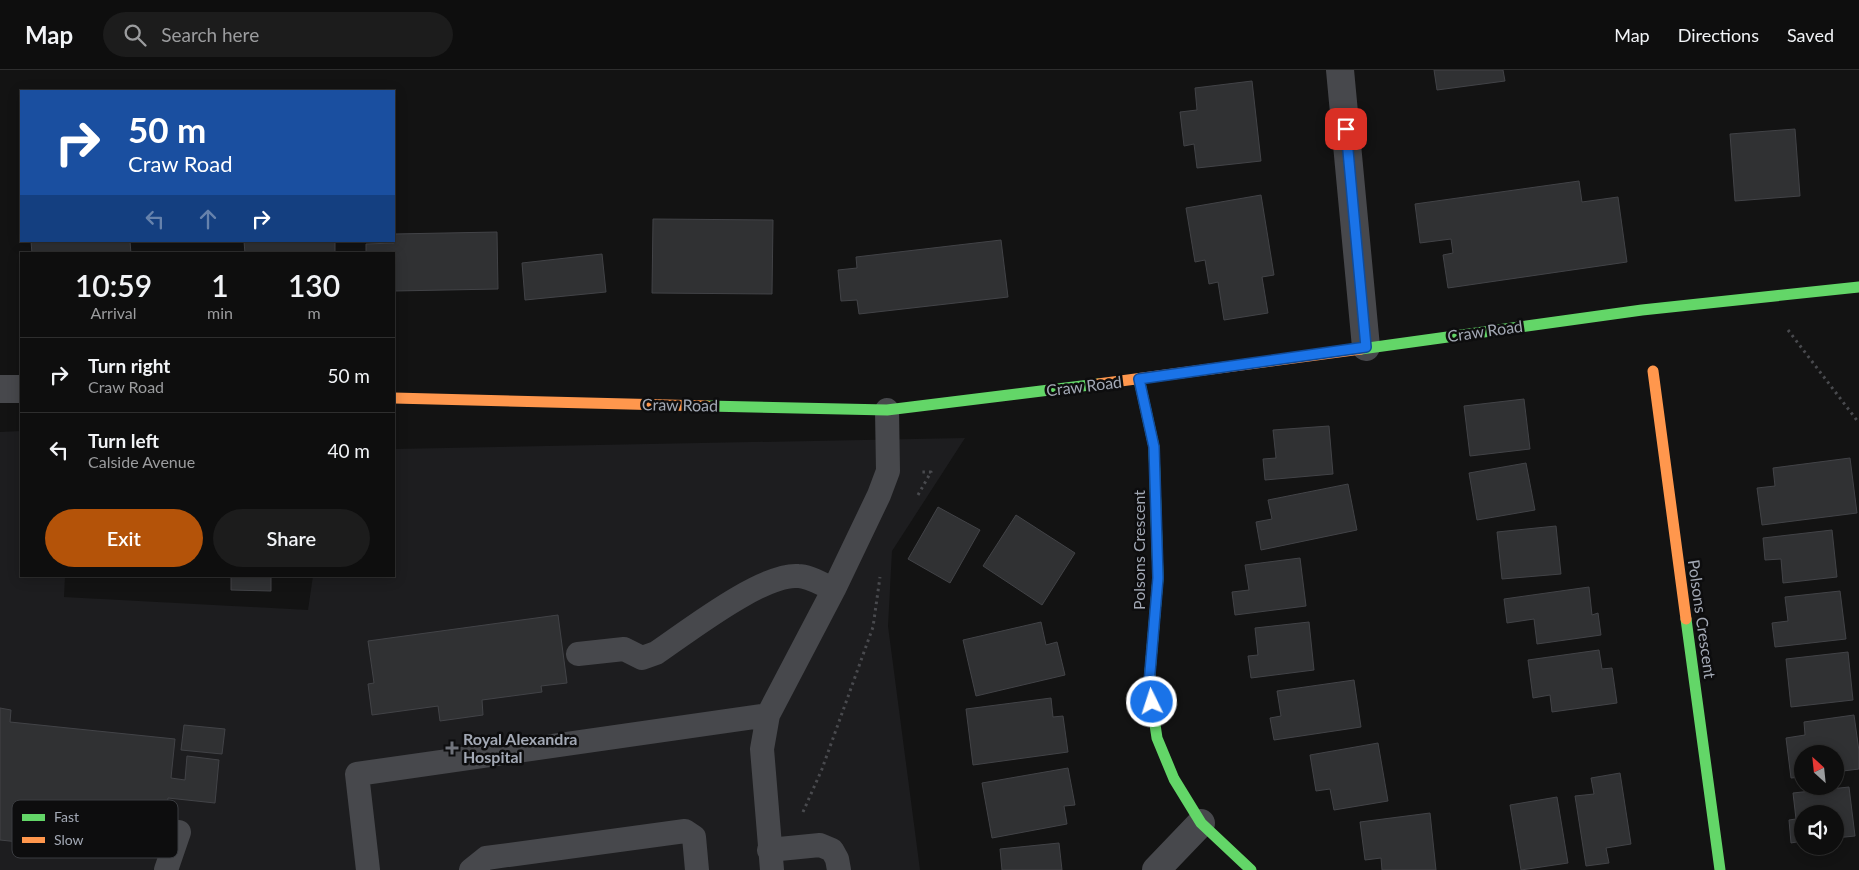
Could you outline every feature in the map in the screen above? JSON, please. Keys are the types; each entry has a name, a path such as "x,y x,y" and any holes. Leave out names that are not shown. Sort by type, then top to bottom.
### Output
{"street":[{"path":"1340,70 1366,347"},
{"name":"Craw Road","path":"395,398 887,410 1139,379 1642,310 1859,287"},
{"name":"Polsons Crescent","path":"1653,371 1720,870"},
{"name":"Polsons Crescent","path":"1139,379 1154,447 1158,578 1149,684 1157,738 1174,779 1201,823 1251,870"},
{"path":"0,389 20,389"},
{"path":"1156,870 1201,823"}],"lane":[{"path":"839,870 837,859 832,850 820,845 802,846 771,860 762,749 768,715 834,590 879,495 888,471 887,410"},
{"path":"578,654 624,649 642,658 656,653 749,591 774,580 798,576 834,590"},
{"path":"368,870 357,774 768,715"},
{"path":"470,870 486,858 685,831 694,837 697,870"},
{"path":"166,870 170,858"}],"path":[{"path":"1764,298 1859,423"},
{"path":"888,471 931,472 916,498"},
{"path":"802,846 799,820 822,769 873,627 881,568"}],"shaded area":[{"name":"Royal Alexandra Hospital","path":"20,431 20,577 65,577 64,597 308,610 313,577 395,577 395,449 965,438 892,551 888,626 920,870 0,870 0,432"}],"building":[{"path":"1434,70 1503,70 1505,81 1437,90"},
{"path":"1252,81 1261,161 1197,168 1194,144 1184,146 1180,112 1197,110 1195,88"},
{"path":"1795,129 1800,196 1735,201 1730,134"},
{"path":"1579,181 1582,202 1618,197 1627,262 1448,288 1443,255 1453,253 1451,239 1420,243 1415,204"},
{"path":"1261,195 1274,275 1262,277 1268,313 1224,320 1218,282 1209,284 1205,260 1195,262 1186,208"},
{"path":"653,219 773,220 772,294 652,293"},
{"path":"497,232 498,289 395,291 395,252 366,252 366,244 394,243 395,234"},
{"path":"1001,240 1008,297 859,314 857,300 841,301 838,270 857,268 856,257"},
{"path":"31,242 130,242 131,252 32,252"},
{"path":"244,242 335,242 335,252 245,252"},
{"path":"602,254 606,292 525,300 522,263"},
{"path":"1524,399 1530,449 1470,456 1464,406"},
{"path":"1329,426 1333,474 1265,480 1263,459 1276,458 1273,430"},
{"path":"1850,458 1857,513 1762,525 1757,488 1775,486 1773,468"},
{"path":"1526,463 1535,510 1477,520 1469,473"},
{"path":"1348,484 1357,530 1261,550 1256,522 1272,519 1268,500"},
{"path":"938,507 980,530 950,583 908,559"},
{"path":"1016,515 1075,553 1042,605 983,566"},
{"path":"1556,526 1561,574 1502,579 1497,532"},
{"path":"1832,530 1837,577 1783,583 1781,559 1765,560 1763,538"},
{"path":"1300,558 1306,606 1235,615 1232,592 1249,590 1245,565"},
{"path":"231,577 271,577 271,591 231,590"},
{"path":"1589,587 1592,615 1598,613 1601,635 1537,644 1534,619 1507,623 1504,599"},
{"path":"1840,591 1846,639 1775,647 1772,623 1788,621 1785,597"},
{"path":"558,615 567,683 541,686 542,692 482,700 483,715 440,721 438,706 372,715 368,684 374,683 368,641"},
{"path":"1041,622 1046,645 1057,642 1065,675 976,696 963,640"},
{"path":"1309,622 1314,670 1251,678 1248,656 1258,655 1255,628"},
{"path":"1599,650 1602,669 1612,668 1617,703 1552,712 1550,695 1533,698 1528,660"},
{"path":"1848,652 1853,700 1791,707 1786,659"},
{"path":"1354,680 1361,727 1274,740 1270,718 1281,716 1277,691"},
{"path":"1051,698 1053,717 1063,716 1068,752 973,765 966,709"},
{"path":"0,708 11,710 10,722 175,739 171,778 185,780 187,756 219,760 215,803 168,798 168,800 12,800 12,841 0,840"},
{"path":"1854,715 1859,751 1859,769 1844,771 1844,745 1794,745 1794,778 1791,778 1786,738 1805,735 1804,722"},
{"path":"184,725 225,729 222,754 181,750"},
{"path":"1378,743 1388,801 1334,810 1330,789 1316,791 1310,755"},
{"path":"1068,768 1075,805 1064,806 1067,824 992,838 982,783"},
{"path":"1620,773 1631,844 1606,848 1609,863 1586,866 1575,796 1594,794 1591,778"},
{"path":"1849,787 1855,836 1844,837 1844,805 1794,805 1793,793 1794,795 1844,795 1844,788"},
{"path":"1557,797 1568,863 1521,870 1510,805"},
{"path":"1430,813 1436,870 1382,870 1381,858 1365,860 1360,822"},
{"path":"1794,819 1794,842 1791,843 1789,820"},
{"path":"1059,843 1062,870 1002,870 1000,849"}],"traffic: fast":[{"path":"1361,349 1642,310 1859,287"},
{"path":"1139,379 1154,447 1158,578 1149,684 1157,738 1174,779 1201,823 1251,870"},
{"path":"707,406 887,410 1098,384"},
{"path":"1686,619 1720,870"}],"traffic: slow":[{"path":"1098,384 1361,349"},
{"path":"1653,371 1686,619"},
{"path":"395,398 707,406"}],"place":[{"name":"Royal Alexandra Hospital","path":"452,748"}],"route":[{"path":"1152,702 1149,684 1158,578 1154,447 1139,379 1366,347 1346,129"}]}
